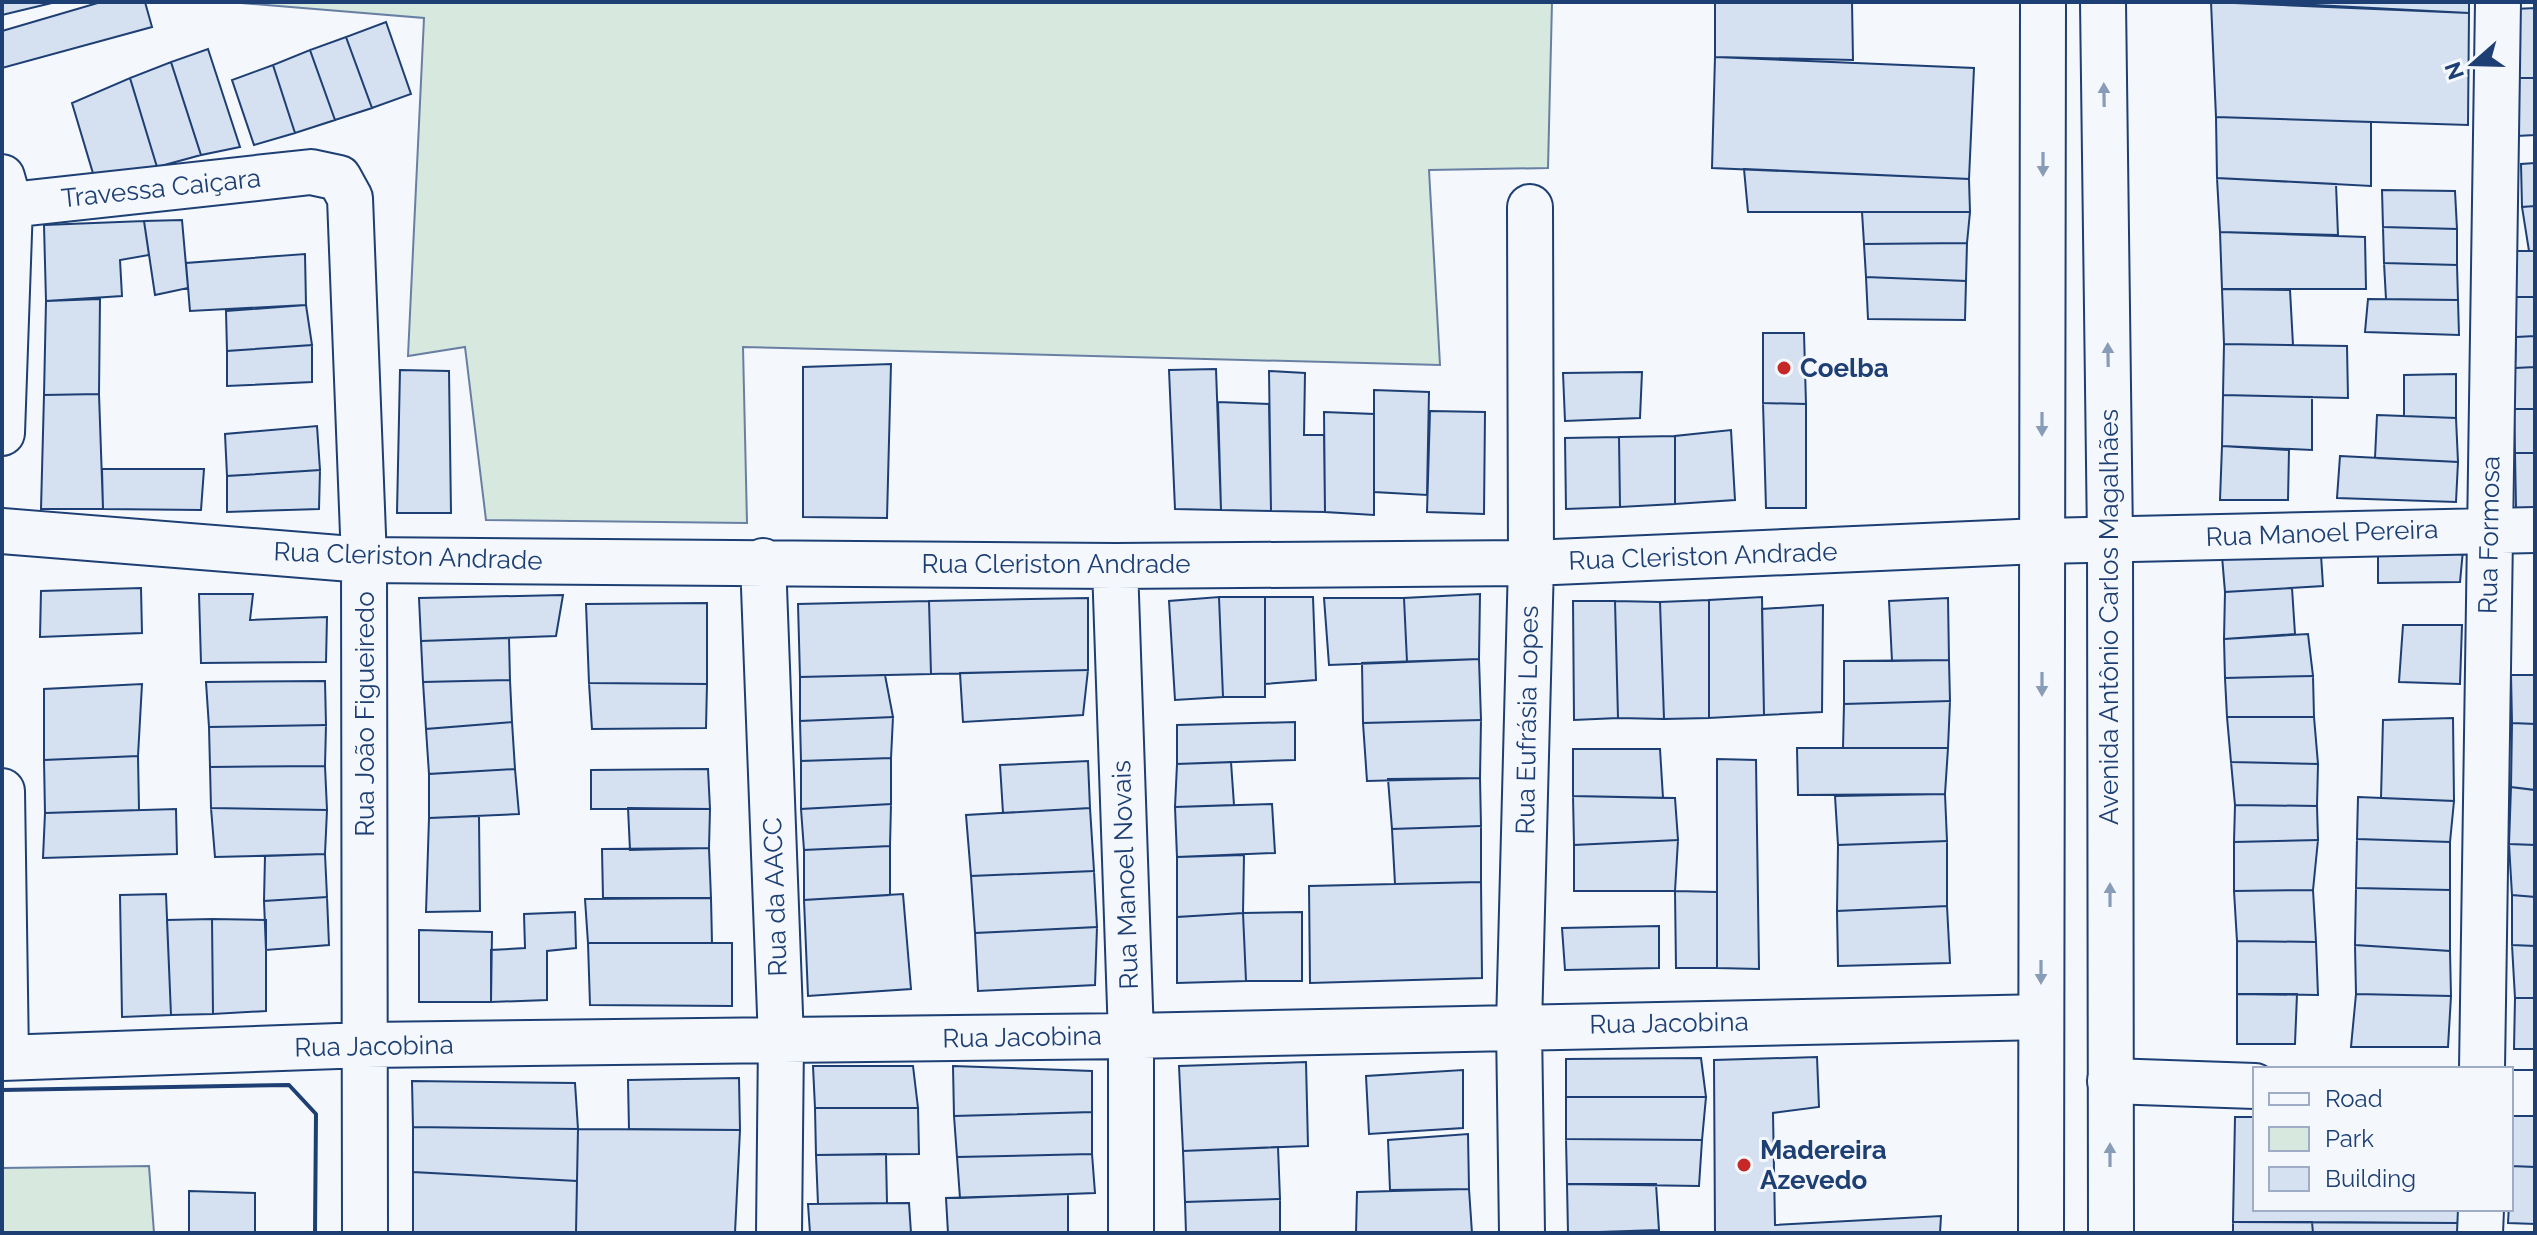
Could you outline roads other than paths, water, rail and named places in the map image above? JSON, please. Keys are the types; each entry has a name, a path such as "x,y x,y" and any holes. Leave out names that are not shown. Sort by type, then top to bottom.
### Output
{"street":[{"path":"2041,1233 2043,2"},
{"name":"Avenida Antônio Carlos Magalhães","path":"2103,2 2110,539 2111,1233"},
{"name":"Rua Formosa","path":"2482,1067 2498,2"},
{"name":"Travessa Caiçara","path":"6,191 311,172"},
{"name":"Rua João Figueiredo","path":"311,172 339,178 350,198 364,560 365,1233"},
{"path":"2,433 6,191"},
{"name":"Rua Eufrásia Lopes","path":"1522,1233 1519,1026 1531,563 1530,207"},
{"name":"Rua Manoel Pereira","path":"2110,539 2535,530"},
{"name":"Rua Cleriston Andrade","path":"2,531 364,560 1115,566 1531,563 2110,539"},
{"name":"Rua da AACC","path":"763,561 781,1040 779,1233"},
{"name":"Rua Manoel Novais","path":"1115,566 1131,1036 1131,1233"},
{"path":"2,791 4,1058"},
{"name":"Rua Jacobina","path":"4,1058 366,1045 1131,1036 2041,1017"},
{"path":"2110,1081 2253,1086"},
{"path":"2513,1093 2535,1093"},
{"path":"2480,1233 2481,1211"}],"place":[{"name":"Coelba","path":"1784,368"},
{"name":"Madereira Azevedo","path":"1744,1165"}]}
